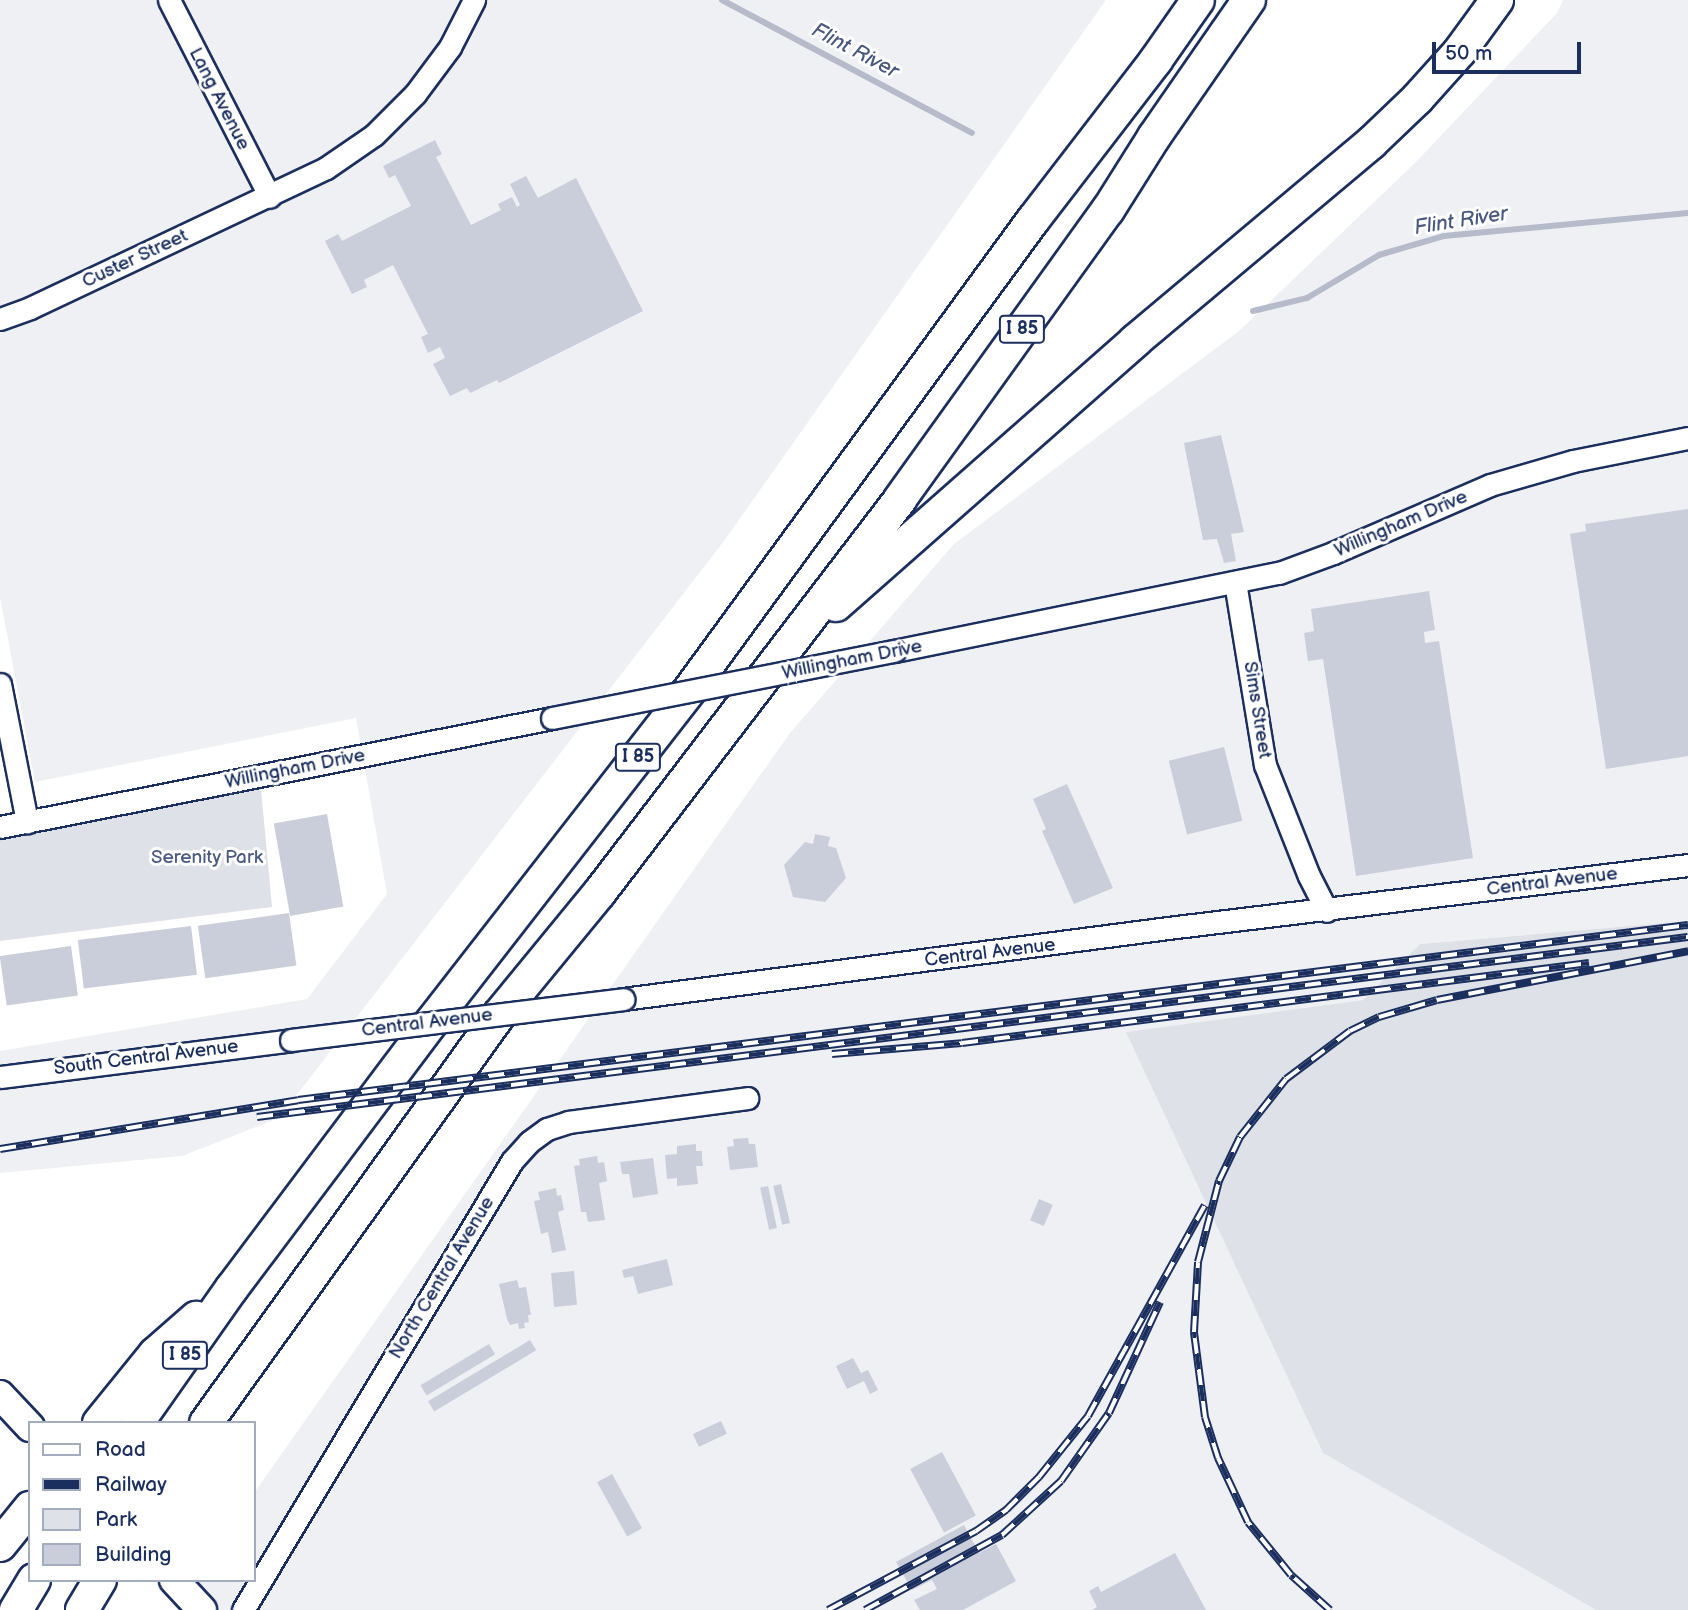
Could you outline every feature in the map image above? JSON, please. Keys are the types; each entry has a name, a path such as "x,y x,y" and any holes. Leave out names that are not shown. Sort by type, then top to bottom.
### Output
{"highway":[{"path":"1033,220 1173,0"},
{"name":"I 85","path":"138,1421 232,1287 430,1024 688,692 1033,220 1156,60 1198,0"},
{"name":"I 85","path":"207,1421 499,1015 600,892 900,499 1108,210 1154,137 1249,0"},
{"path":"785,650 1135,341 1371,143 1417,99 1460,51 1497,0"},
{"path":"101,1421 155,1354 232,1287"},
{"path":"0,1545 28,1510"},
{"path":"16,1610 33,1582"},
{"path":"82,1610 99,1582"}],"main road":[{"path":"178,1584 202,1610"}],"street":[{"name":"Lang Avenue","path":"169,0 270,197"},
{"name":"Custer Street","path":"0,318 30,309 326,168 382,127 415,94 450,47 474,0"},
{"name":"Willingham Drive","path":"0,827 1279,573 1334,553 1490,485 1573,461 1688,438"},
{"name":"Sims Street","path":"1235,582 1265,765 1309,876 1327,911"},
{"path":"0,684 27,822"},
{"name":"Central Avenue","path":"291,1040 1168,928 1327,911 1688,865"},
{"name":"South Central Avenue","path":"0,1077 291,1040"},
{"name":"North Central Avenue","path":"243,1610 512,1161 528,1142 547,1129 568,1122 747,1098"}],"shaded area":[{"path":"0,0 1106,0 724,541 279,1118 182,1156 0,1173 0,1051 307,999 387,894 356,718 35,782 0,597"},
{"path":"1563,0 1688,0 1688,921 1420,944 1363,1000 1127,1032 1323,1453 1596,1610 208,1610 193,1582 256,1582 256,1490 790,733 954,544 1239,331 1415,163 1557,13"}],"green space":[{"name":"Serenity Park","path":"261,789 272,907 0,941 0,839"},
{"path":"1688,921 1688,1610 1596,1610 1323,1453 1126,1032 1363,1000 1420,944"}],"building":[{"path":"435,140 442,154 436,157 471,225 501,210 498,204 512,197 517,207 520,205 510,184 526,176 538,198 576,178 643,311 499,383 497,380 470,393 467,388 450,396 433,364 445,358 440,347 428,353 421,337 428,334 393,265 364,280 367,287 352,294 325,241 338,234 342,241 411,206 395,175 389,178 383,166"},
{"path":"1221,435 1244,532 1231,534 1236,561 1224,563 1217,539 1203,540 1184,443"},
{"path":"1688,509 1688,756 1606,769 1570,534 1586,531 1585,524"},
{"path":"1429,591 1435,630 1424,632 1425,643 1439,641 1473,858 1356,876 1323,659 1308,661 1304,633 1314,631 1311,609"},
{"path":"1224,747 1242,821 1187,835 1169,761"},
{"path":"1067,784 1113,888 1074,904 1042,831 1046,829 1033,799"},
{"path":"327,814 343,907 290,916 274,823"},
{"path":"815,834 830,837 828,846 836,848 846,878 825,902 793,897 784,865 805,842 813,844"},
{"path":"289,913 296,965 205,978 198,926"},
{"path":"191,926 197,975 84,989 78,940"},
{"path":"71,946 78,996 7,1006 0,956"},
{"path":"748,1138 749,1144 755,1144 758,1167 730,1170 727,1147 734,1146 733,1139"},
{"path":"696,1144 696,1151 702,1151 703,1166 696,1166 698,1184 677,1186 677,1178 667,1179 665,1155 677,1154 677,1146"},
{"path":"597,1156 598,1163 604,1162 607,1181 599,1183 605,1220 588,1222 586,1212 581,1212 574,1166 580,1165 579,1159"},
{"path":"653,1158 658,1194 633,1198 629,1174 622,1174 620,1162"},
{"path":"781,1184 790,1223 782,1225 773,1186"},
{"path":"768,1186 777,1228 769,1230 760,1188"},
{"path":"556,1188 557,1196 561,1195 564,1210 558,1212 566,1250 552,1253 548,1232 541,1234 534,1201 540,1200 538,1192"},
{"path":"1039,1199 1053,1205 1044,1226 1030,1220"},
{"path":"667,1259 673,1285 638,1294 633,1276 624,1278 622,1270"},
{"path":"574,1271 577,1305 554,1307 551,1273"},
{"path":"517,1280 519,1288 526,1287 531,1315 528,1315 529,1322 524,1323 525,1328 519,1329 518,1323 510,1325 507,1319 499,1284"},
{"path":"530,1340 536,1350 434,1412 428,1401"},
{"path":"489,1344 495,1354 427,1395 420,1385"},
{"path":"853,1358 861,1373 868,1370 878,1390 870,1394 864,1381 847,1389 836,1366"},
{"path":"721,1421 727,1434 699,1447 693,1434"},
{"path":"942,1452 976,1516 944,1532 910,1469"},
{"path":"612,1474 642,1528 627,1536 597,1482"},
{"path":"964,1525 979,1553 996,1544 1016,1581 963,1610 920,1610 914,1600 937,1589 932,1580 912,1590 896,1562"},
{"path":"1175,1553 1206,1610 1092,1610 1097,1607 1089,1591 1098,1586 1101,1592"}],"waterway":[{"name":"Flint River","path":"722,0 972,133"},
{"name":"Flint River","path":"1253,311 1307,298 1379,255 1444,236 1688,213"}],"railway":[{"path":"0,1149 298,1100 1688,925"},
{"path":"257,1117 1688,937"},
{"path":"1330,1610 1291,1575 1248,1522 1218,1458 1205,1417 1194,1332 1198,1262 1219,1181 1240,1137 1286,1079 1350,1031 1379,1017 1437,1000 1688,951"},
{"path":"832,1054 962,1043 1589,963"},
{"path":"828,1610 976,1531 1006,1510 1039,1477 1088,1416 1205,1205"},
{"path":"865,1610 1002,1535 1061,1481 1109,1413 1160,1302"}]}
